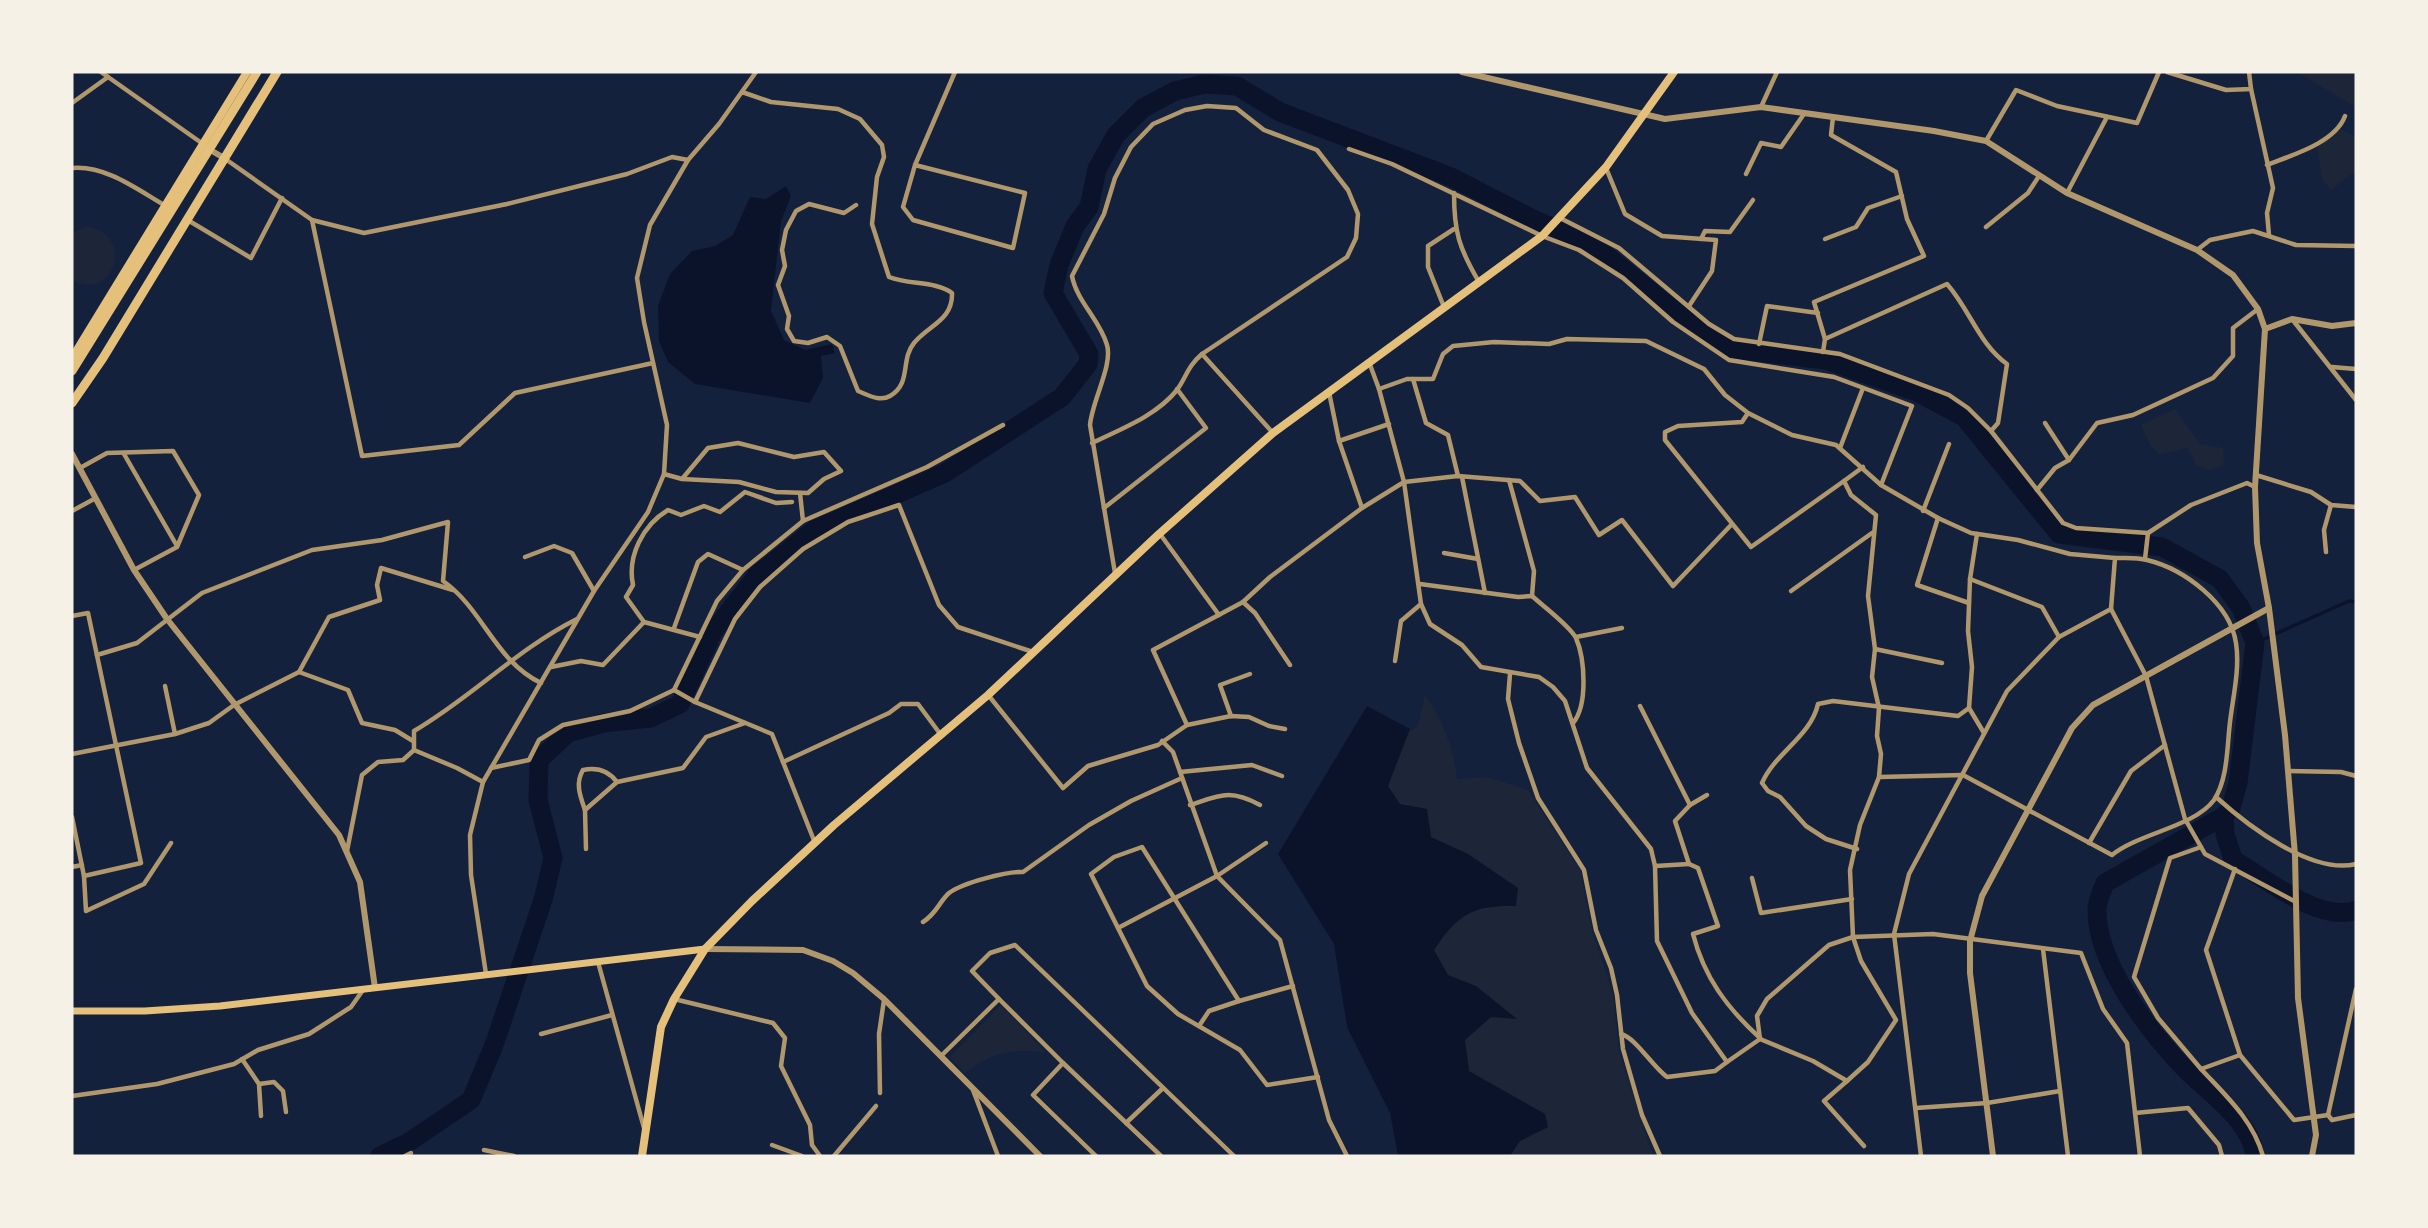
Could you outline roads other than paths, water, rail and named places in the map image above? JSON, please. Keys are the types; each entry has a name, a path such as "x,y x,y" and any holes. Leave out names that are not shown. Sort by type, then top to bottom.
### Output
{"highway":[{"path":"72,372 257,72"},
{"path":"72,404 103,358 276,72"}],"main road":[{"path":"72,358 247,72"},
{"path":"72,404 129,317 185,219 276,72"},
{"path":"642,1156 661,1027 674,999 705,949 815,843 988,695 1160,534 1273,433 1542,236 1606,167 1674,72"},
{"path":"72,1011 191,1009 705,949"}],"street":[{"path":"101,72 312,220 363,233 507,204 627,174 672,157 688,160"},
{"path":"486,975 471,875 470,835 483,782 594,591 648,512 664,474 667,425 637,278 650,225 688,160 756,72"},
{"path":"915,165 1025,194 1013,248 913,220 904,207 915,165 955,72"},
{"path":"1462,72 1665,119 1761,107 1986,141 2067,193 2197,250 2233,275 2258,309 2266,329 2255,487 2257,543 2269,608 2288,771 2295,855 2298,999 2316,1135 2312,1156"},
{"path":"1761,107 1777,72"},
{"path":"1986,141 2017,90 2057,106 2137,123 2159,72"},
{"path":"2167,72 2226,90 2251,89"},
{"path":"2249,72 2273,188 2267,213 2269,235"},
{"path":"72,103 108,77"},
{"path":"742,92 771,102 838,109 860,119 882,145 884,157 877,177 872,224 890,277 902,282 944,287 952,293 952,303 940,323 913,344 906,357 907,370 902,384 888,397 875,398 858,391 841,346 827,337 807,343 794,341 787,329 789,316 778,285 785,265 782,250 786,230 796,211 809,204 844,213 856,205"},
{"path":"1092,443 1146,416 1177,389 1188,366 1202,354 1346,257 1356,238 1359,214 1348,190 1317,150 1264,130 1236,108 1207,106 1185,110 1153,124 1131,147 1115,178 1104,214 1072,276 1074,287 1107,345 1109,360 1092,405 1092,443 1116,576"},
{"path":"1746,174 1761,143 1781,147 1804,114"},
{"path":"2267,164 2312,147 2341,127 2345,116"},
{"path":"1823,352 1825,339 1814,302 1924,256 1907,219 1896,173 1832,135 1833,117"},
{"path":"2067,193 2107,117"},
{"path":"1349,149 1392,164 1542,236 1579,250 1623,278 1673,323 1729,360 1834,377 1912,406 1881,485"},
{"path":"72,168 83,167 115,177 166,206"},
{"path":"1606,167 1625,214 1661,236 1716,240 1712,271 1689,306"},
{"path":"1986,227 2028,193 2039,176"},
{"path":"1454,193 1454,229 1464,256 1480,282"},
{"path":"1825,239 1856,227 1868,208 1902,196"},
{"path":"185,219 251,258 282,198"},
{"path":"1701,239 1705,231 1730,233 1753,200"},
{"path":"1559,218 1619,248 1709,324 1734,339 1840,354 1949,395 1991,431 2063,523 2076,528 2148,533 2191,505 2247,483 2255,487"},
{"path":"312,220 362,456 459,445 515,393 653,363"},
{"path":"1444,307 1428,267 1428,246 1454,229"},
{"path":"2197,250 2210,240 2253,231 2296,245 2356,246"},
{"path":"1825,339 1947,284 1962,301 1990,352 2007,364 1998,423 1991,431"},
{"path":"1759,344 1767,306 1818,313"},
{"path":"2037,490 2055,468 2068,460 2097,423 2133,415 2213,378 2233,356 2233,328 2258,309"},
{"path":"2266,329 2292,319 2332,326 2356,323"},
{"path":"2292,319 2356,400"},
{"path":"1380,389 1413,379 1433,379 1443,354 1453,346 1494,342 1549,344 1567,339 1646,341 1704,369 1725,395 1748,413 1793,435 1840,448 1881,485 1923,511 1977,534 2018,540 2070,554 2145,559 2166,567 2212,597 2235,627 2236,668 2225,767 2218,799 2206,809 2124,845 2112,855 1963,775 1879,777"},
{"path":"1202,354 1273,433"},
{"path":"1369,362 1380,389 1404,482 1421,604 1430,624 1462,645 1481,667 1539,677 1553,687 1565,701 1587,768 1651,849 1655,866 1657,941 1692,1013 1727,1062"},
{"path":"2331,367 2356,369"},
{"path":"1413,379 1426,423 1448,435 1460,476 1485,593"},
{"path":"1840,448 1863,388"},
{"path":"1104,508 1206,428 1177,389"},
{"path":"1328,391 1339,441 1362,508"},
{"path":"1748,413 1742,422 1678,426 1665,432 1665,440 1751,547 1863,467"},
{"path":"2045,423 2068,460"},
{"path":"1339,441 1389,424"},
{"path":"491,768 529,760 539,740 564,725 630,711 676,691 717,601 743,569 803,520 927,467 1003,425"},
{"path":"664,474 682,479 739,482 776,492 808,493 824,479 841,471 824,453 794,457 738,443 708,448 682,479"},
{"path":"1923,511 1949,444"},
{"path":"79,468 107,453 173,451 199,495 177,547 134,570"},
{"path":"124,453 177,547"},
{"path":"72,454 134,570 167,619 339,835 360,882 375,988"},
{"path":"2256,475 2311,492 2331,505 2356,507"},
{"path":"1187,724 1153,650 1243,602 1270,577 1362,508 1404,482 1460,476 1509,480 1520,481 1541,501 1576,497 1599,535 1622,520 1672,586 1732,524"},
{"path":"1509,480 1534,571 1532,596"},
{"path":"1844,481 1851,495 1876,515 1872,533 1868,596 1875,649 1872,677 1879,708 1879,777 1860,825 1857,849 1850,870 1853,937 1861,961 1896,1020 1868,1062 1824,1101 1864,1146"},
{"path":"699,637 674,628 644,622 626,597 634,584 629,566 651,520 668,510 681,514 704,506 720,512 745,492 776,503 792,502"},
{"path":"800,493 803,520"},
{"path":"72,511 94,499"},
{"path":"693,701 735,619 760,587 803,549 848,522 900,505 939,605 958,627 1034,652"},
{"path":"2326,552 2324,530 2331,505"},
{"path":"1938,518 1917,585 1969,603"},
{"path":"97,654 137,643 202,593 312,550 382,540 447,522 443,581 457,591 509,661 522,674 541,683"},
{"path":"1791,591 1872,533"},
{"path":"2145,559 2148,533"},
{"path":"1160,534 1219,615"},
{"path":"1977,534 1970,579 1968,631 1972,667 1969,708 1984,733"},
{"path":"525,557 554,546 572,553 594,591"},
{"path":"1444,553 1478,559"},
{"path":"674,628 698,562 708,554 743,569"},
{"path":"2115,558 2111,609 2146,676 2185,819 2205,854 2297,901"},
{"path":"72,754 174,734 209,723 234,705 299,672 329,617 380,600 377,585 381,568 457,591"},
{"path":"1970,579 2042,607 2059,637"},
{"path":"1420,583 1518,597 1532,596 1576,637 1585,684 1579,715 1572,723"},
{"path":"1243,602 1255,613 1290,665"},
{"path":"1395,661 1401,621 1421,604"},
{"path":"1993,1156 1970,973 1970,941 1982,896 2072,728 2093,705 2269,608"},
{"path":"1921,1156 1894,934 1909,874 2007,691 2059,637 2111,609"},
{"path":"72,616 88,613 141,863 84,876"},
{"path":"347,851 362,775 378,762 403,761 414,750 414,731 438,717 509,661 578,619"},
{"path":"550,667 581,661 603,665 644,622"},
{"path":"1576,637 1622,628"},
{"path":"1875,649 1942,663"},
{"path":"299,672 348,690 362,723 395,730 414,741"},
{"path":"1231,716 1220,685 1250,674"},
{"path":"1510,674 1508,699 1518,743 1538,798 1584,870 1596,930 1613,977 1621,1034 1642,1115 1660,1156"},
{"path":"165,686 174,734"},
{"path":"676,691 693,701 772,734 815,843"},
{"path":"988,695 1063,788 1088,766 1162,741 1187,724 1231,716 1249,717 1269,726 1285,729"},
{"path":"1857,849 1826,839 1805,826 1780,797 1768,791 1762,783 1768,769 1815,718 1818,704 1833,701 1958,716 1969,708"},
{"path":"783,762 890,713 901,704 918,704 941,735"},
{"path":"1640,706 1690,805"},
{"path":"585,810 617,782 683,768 706,737 745,723"},
{"path":"1162,741 1172,752 1217,876 1280,940 1329,1120 1346,1154 1338,1156"},
{"path":"2089,843 2131,771 2165,745"},
{"path":"414,750 483,782"},
{"path":"923,922 936,914 949,893 1009,871 1023,872 1088,825 1181,775 1252,765 1282,776"},
{"path":"586,849 585,810 579,793 578,777 583,770 595,768 611,775 617,782"},
{"path":"2288,771 2341,772 2356,776"},
{"path":"1190,805 1224,794 1240,794 1260,805"},
{"path":"1689,863 1675,821 1690,805 1707,795"},
{"path":"2218,799 2295,855 2347,867 2356,864"},
{"path":"72,817 84,876 86,911 144,884 171,843"},
{"path":"1118,928 1217,876 1266,842"},
{"path":"1239,1001 1142,847 1114,857 1091,874 1147,986 1178,1014 1240,1050 1267,1086 1318,1077"},
{"path":"2201,847 2170,859 2134,977 2158,1017 2241,1112 2258,1138 2263,1156"},
{"path":"1655,866 1689,863 1698,868 1718,926 1693,934 1709,978 1731,1012 1760,1039 1813,1061 1847,1081"},
{"path":"72,867 82,864"},
{"path":"2235,869 2206,950 2240,1055 2294,1120 2328,1115"},
{"path":"1752,878 1761,913 1852,899"},
{"path":"1760,1039 1757,1016 1767,999 1829,945 1853,937 1933,934 1970,941 2081,953 2103,1009 2127,1043 2140,1156"},
{"path":"1161,1156 972,971 990,953 1015,945 1234,1156"},
{"path":"2043,948 2068,1156"},
{"path":"705,949 803,950 832,961 853,973 884,999 1040,1156"},
{"path":"598,962 645,1132"},
{"path":"1199,1026 1209,1011 1293,986"},
{"path":"72,1096 158,1084 242,1059 258,1049 309,1034 351,1007 363,989"},
{"path":"2328,1115 2356,989"},
{"path":"674,999 773,1023 785,1038 780,1066 810,1125 812,1144 820,1156"},
{"path":"880,1093 879,1034 884,999"},
{"path":"940,1057 999,999"},
{"path":"541,1034 612,1015"},
{"path":"1621,1034 1629,1036 1652,1066 1667,1077 1715,1071 1760,1039"},
{"path":"2201,1069 2240,1055"},
{"path":"242,1059 259,1084 261,1116"},
{"path":"1063,1063 1033,1095 1096,1156"},
{"path":"259,1084 274,1082 283,1091 286,1112"},
{"path":"1126,1123 1163,1088"},
{"path":"973,1090 998,1156"},
{"path":"1916,1108 1987,1103 2060,1091"},
{"path":"834,1156 876,1107"},
{"path":"2135,1112 2188,1108 2219,1145 2222,1156"},
{"path":"2328,1115 2332,1120 2356,1115"},
{"path":"772,1146 802,1156"},
{"path":"484,1150 514,1156"},
{"path":"405,1156 411,1153"}],"waterway":[{"path":"380,1156 409,1142 471,1100 494,1045 543,900 553,858 538,800 539,760 568,733 603,723 651,718 680,704 713,632 757,575 814,530 945,473 1062,397 1088,364 1089,354 1053,293 1059,265 1075,226 1089,207 1097,169 1116,135 1143,108 1175,91 1204,84 1237,86 1280,112 1451,177 1535,220 1591,243 1691,324 1732,349 1826,360 1917,392 1964,417 2059,534 2162,547 2220,579 2241,608 2255,643 2238,783 2231,808 2224,816 2105,883 2097,909 2105,952 2128,996 2172,1055 2238,1120 2252,1143 2255,1156"},
{"path":"2255,643 2349,601 2356,602"},
{"path":"2224,816 2225,834 2233,859 2310,905 2342,913 2356,910"}]}
